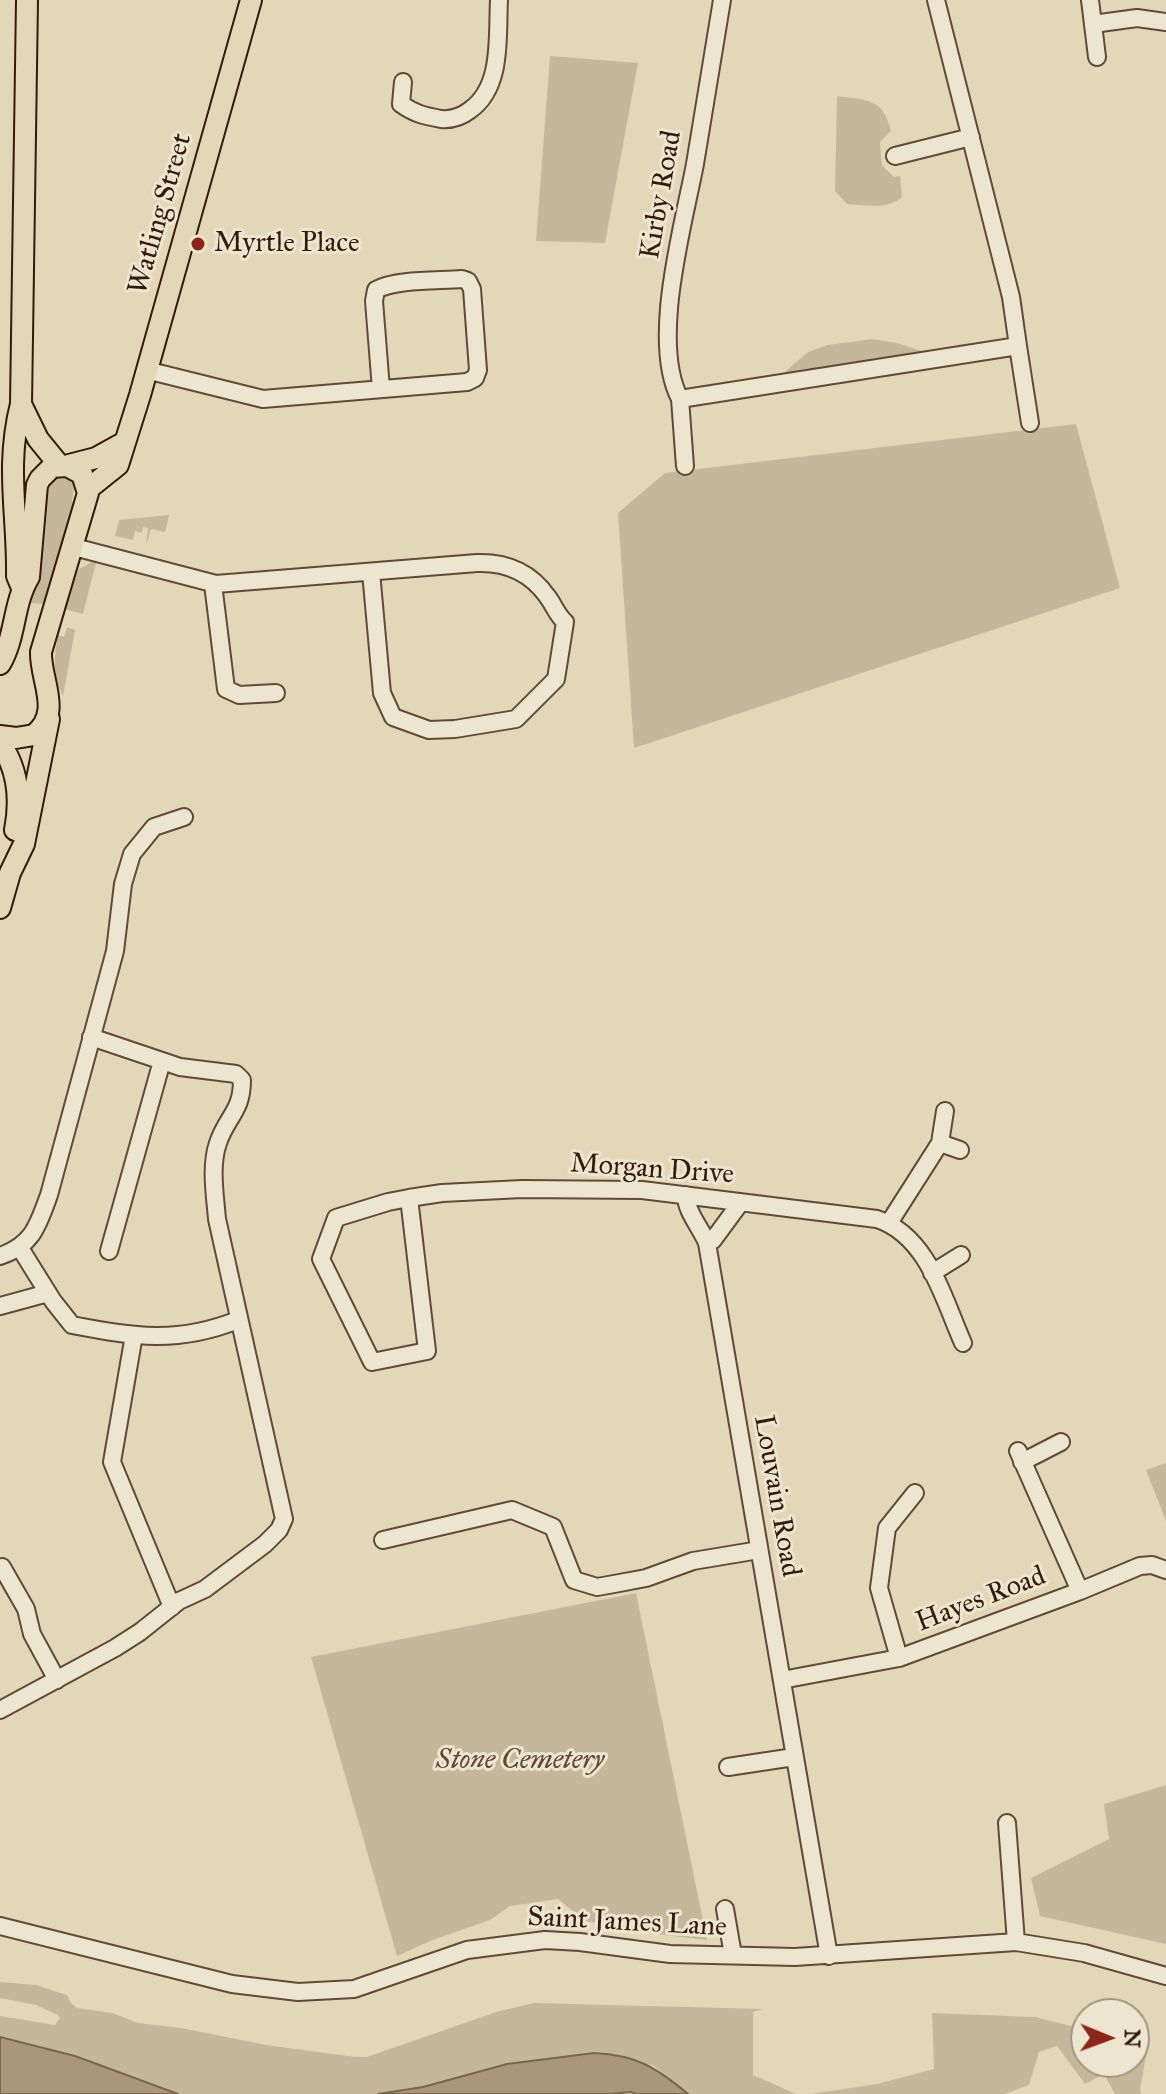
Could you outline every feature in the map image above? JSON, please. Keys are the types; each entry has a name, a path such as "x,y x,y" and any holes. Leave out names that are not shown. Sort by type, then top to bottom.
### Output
{"main road":[{"path":"22,588 17,576 11,482 14,434 21,404 27,0"},
{"name":"Watling Street","path":"88,489 118,465 251,0"},
{"path":"0,908 27,832 50,706 41,652 74,547 88,489 82,474 75,468 63,466 38,439 21,404"},
{"path":"0,664 8,646 22,588 29,577 37,485 46,471 96,458 125,442"},
{"path":"0,736 20,738 34,735 45,723 50,706"},
{"path":"0,743 12,766 18,795 10,873"}],"street":[{"path":"403,82 401,104 416,115 448,120 462,116 478,104 489,90 496,53 499,0"},
{"name":"Kirby Road","path":"685,466 680,399 671,382 667,341 669,304 722,0"},
{"path":"936,0 1011,297 1030,423"},
{"path":"1090,0 1097,57"},
{"path":"1093,24 1137,18 1166,22"},
{"path":"895,156 971,137"},
{"path":"146,370 261,399 467,382 478,372 472,289 468,281 407,283 381,286 376,290 374,301 381,389"},
{"path":"680,399 1018,346"},
{"path":"74,547 213,584 489,562 522,573 542,589 565,622 556,679 516,719 429,730 393,717 382,693 371,572"},
{"path":"213,584 224,684 230,693 239,695 276,693"},
{"path":"0,1256 20,1248 32,1235 49,1195 115,951 123,884 132,854 154,827 184,817"},
{"path":"0,1710 140,1632 184,1598 205,1589 265,1544 279,1530 284,1519 217,1219 215,1153 218,1140 241,1103 242,1080 236,1074 180,1067 91,1037"},
{"path":"109,1251 162,1061"},
{"path":"889,1223 940,1143 945,1111"},
{"path":"940,1143 960,1150"},
{"name":"Morgan Drive","path":"409,1198 427,1351 372,1362 321,1259 336,1218 388,1202 409,1198 442,1193 539,1188 642,1190 869,1217 889,1223 920,1250 963,1343"},
{"name":"Louvain Road","path":"686,1195 686,1203 707,1243 829,1956"},
{"path":"707,1243 712,1241 741,1202"},
{"path":"20,1248 69,1323 134,1335 196,1334 238,1320"},
{"path":"932,1273 961,1255"},
{"path":"0,1306 48,1293"},
{"path":"134,1335 112,1462 172,1607"},
{"name":"Hayes Road","path":"1061,1442 1020,1456 1080,1591"},
{"name":"Hayes Road","path":"899,1658 879,1588 887,1528 915,1493"},
{"path":"383,1540 512,1510 553,1527 574,1580 597,1587 646,1578 693,1561 759,1550"},
{"name":"Hayes Road","path":"782,1680 899,1658 1140,1566 1152,1565 1166,1570"},
{"path":"2,1567 26,1609 32,1634 57,1680"},
{"path":"728,1767 794,1757"},
{"path":"1007,1823 1016,1942"},
{"path":"725,1909 733,1955"},
{"name":"Saint James Lane","path":"0,1926 232,1984 298,1992 354,1989 476,1948 541,1940 665,1954 829,1956 1016,1942 1075,1951 1166,1976"}],"green space":[{"path":"550,56 638,63 605,243 536,241"},
{"path":"837,96 872,103 888,120 891,131 880,142 882,165 894,177 900,176 902,197 896,201 876,206 847,204 835,191"},
{"path":"872,339 897,343 940,357 771,384 808,352 828,345"},
{"path":"1076,424 1120,588 634,748 618,513 665,473"},
{"path":"57,475 69,478 75,484 74,505 43,604 31,603 43,537 44,490"},
{"path":"169,515 165,532 151,529 146,545 148,528 143,527 142,533 135,531 133,540 115,536 119,520"},
{"path":"97,559 83,614 64,609 79,569"},
{"path":"67,627 75,630 63,696 57,681 55,658 58,635 64,637"},
{"path":"1166,1463 1166,1521 1146,1470"},
{"name":"Stone Cemetery","path":"636,1593 707,1940 585,1921 558,1899 510,1906 490,1920 397,1956 311,1657"},
{"path":"1166,1785 1166,1944 1040,1916 1031,1878 1109,1839 1104,1804"},
{"path":"0,1982 36,1985 67,1995 77,2008 112,2013 138,2023 355,2057 367,2057 496,2012 534,2003 763,2009 753,2012 753,2075 796,2094 688,2094 654,2066 623,2056 594,2053 507,2064 423,2087 379,2094 178,2094 75,2056 0,2037 0,2016 55,2025 60,2018 36,2005 0,1998"},
{"path":"932,2013 1035,2017 1070,2026 1070,2064 1057,2046 1039,2052 1029,2085 1005,2094 811,2094 877,2084 934,2069"},
{"path":"1081,2078 1096,2078 1085,2084"},
{"path":"1106,2078 1142,2078 1141,2094 1115,2094"}],"shaded area":[{"path":"0,2037 75,2056 178,2094 0,2094"},
{"path":"594,2053 646,2064 688,2094 378,2094 423,2087 507,2064"}],"place":[{"name":"Myrtle Place","path":"198,244"}]}
